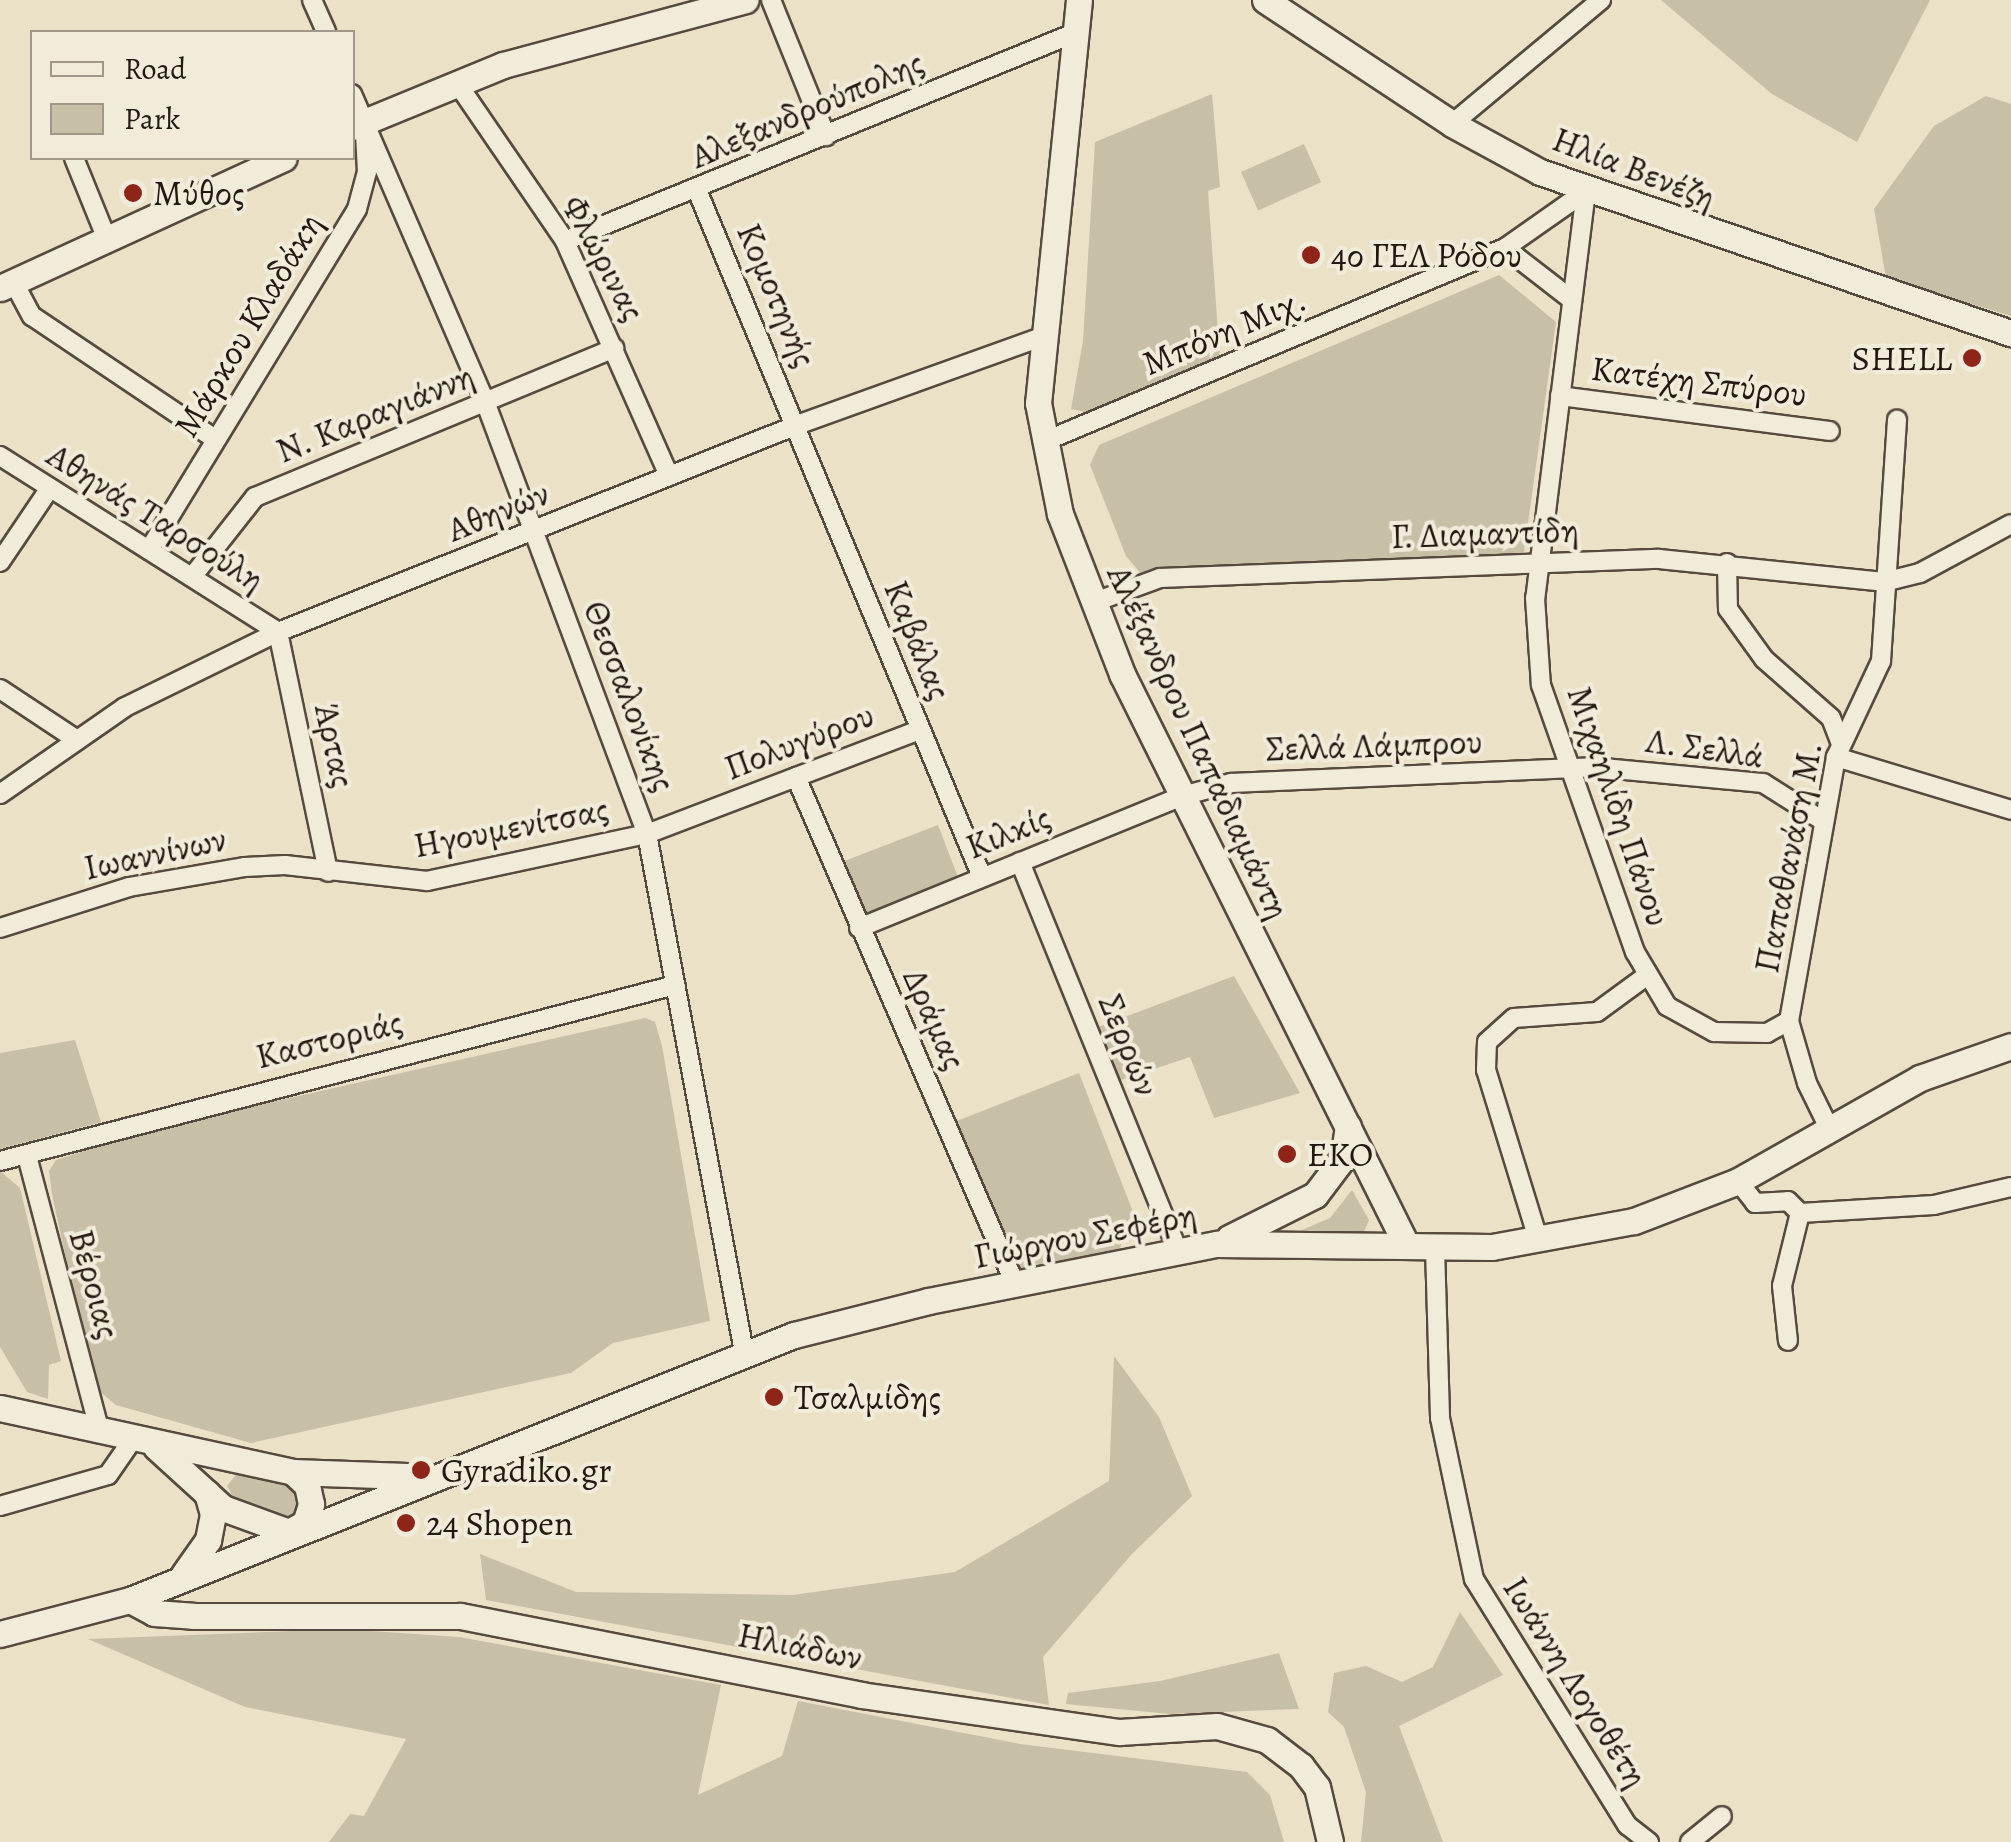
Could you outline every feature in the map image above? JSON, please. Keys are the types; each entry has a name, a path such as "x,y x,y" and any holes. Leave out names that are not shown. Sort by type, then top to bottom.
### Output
{"street":[{"path":"312,0 325,30"},
{"path":"358,124 554,49 745,0"},
{"path":"771,0 826,136"},
{"name":"Αλέξανδρου Παπαδιαμάντη","path":"1078,0 1038,403 1043,442 1092,604 1182,796 1407,1246"},
{"name":"Ηλία Βενέζη","path":"1265,0 1452,124 1586,191 2011,333"},
{"path":"1452,124 1601,0"},
{"name":"Αλεξανδρούπολης","path":"565,241 1072,34"},
{"name":"Φλώρινας","path":"456,84 565,241 669,476"},
{"name":"Θεσσαλονίκης","path":"358,124 486,404 646,834 744,1352"},
{"name":"Μάρκου Κλαδάκη","path":"149,550 357,209 366,172 358,124"},
{"path":"75,160 106,236"},
{"path":"216,439 32,316 7,284 279,160"},
{"name":"Κομοτηνής","path":"697,190 796,425"},
{"name":"Μπόνη Μιχ.","path":"1043,442 1505,248 1586,191"},
{"name":"Μιχαηλίδη Πάνου","path":"1586,191 1535,598 1541,684 1646,976 1667,1006 1698,1028 1767,1033 1789,1021"},
{"path":"1505,248 1570,299"},
{"name":"Αθηνών","path":"0,794 74,738 170,681 278,632 534,533 796,425 1044,336"},
{"name":"Ν. Καραγιάννη","path":"192,578 255,497 614,348"},
{"name":"Κατέχη Σπύρου","path":"1560,396 1830,431"},
{"name":"Παπαθανάση Μ.","path":"1830,1128 1806,1083 1789,1021 1822,820 1838,749 1881,660 1896,420"},
{"name":"Καβάλας","path":"796,425 982,878"},
{"name":"Αθηνάς Ταρσούλη","path":"0,456 278,632"},
{"path":"0,562 50,488"},
{"path":"1884,582 1920,574 2011,524"},
{"name":"Γ. Διαμαντίδη","path":"1092,604 1160,578 1541,562 1727,563 1884,582"},
{"path":"1727,563 1728,608 1764,659 1830,718 1838,749 2011,810"},
{"name":"Άρτας","path":"278,632 328,872"},
{"path":"0,688 74,738"},
{"name":"Πολυγύρου","path":"646,834 919,730"},
{"name":"Σελλά Λάμπρου","path":"1182,796 1231,784 1570,770"},
{"name":"Λ. Σελλά","path":"1570,770 1763,782 1822,820"},
{"name":"Δράμας","path":"796,777 1016,1286"},
{"name":"Κιλκίς","path":"860,928 1182,796"},
{"name":"Ηγουμενίτσας","path":"328,872 427,882 646,834"},
{"name":"Σερρών","path":"1020,862 1178,1252"},
{"name":"Ιωαννίνων","path":"0,928 129,887 225,869 285,865 328,872"},
{"path":"1539,1242 1486,1070 1486,1042 1514,1018 1596,1012 1646,976"},
{"name":"Καστοριάς","path":"0,1161 675,986"},
{"name":"Γιώργου Σεφέρη","path":"0,1634 130,1600 442,1470 744,1352 928,1301 1216,1244 1435,1248 1539,1242 1679,1208 1738,1181 1920,1078 2011,1046"},
{"path":"1216,1244 1315,1195 1342,1158 1348,1126"},
{"name":"Βέροιας","path":"27,1156 100,1429"},
{"path":"1738,1181 1755,1203 1788,1202 1800,1213 1934,1205 2011,1187"},
{"path":"1788,1340 1782,1286 1800,1213"},
{"name":"Ιωάννη Λογοθέτη","path":"1435,1248 1440,1418 1474,1579 1628,1825 1650,1842"},
{"path":"0,1408 293,1472 358,1478 442,1470"},
{"path":"143,1442 231,1513 289,1532 305,1523 311,1504 307,1485 293,1472"},
{"path":"0,1506 108,1475 143,1442"},
{"path":"193,1616 170,1608 170,1582 208,1540 208,1472 233,1459"},
{"name":"Ηλιάδων","path":"130,1600 154,1613 193,1616 460,1616 860,1694 1119,1732 1217,1726 1267,1740 1302,1766 1317,1787 1330,1842"},
{"path":"1690,1842 1722,1816"}],"green space":[{"path":"1661,0 1930,0 1857,142 1772,94"},
{"path":"1212,94 1220,187 1208,191 1220,360 1100,415 1071,409 1083,341 1095,142"},
{"path":"1986,96 2011,104 2011,316 1886,278 1874,209 1934,126"},
{"path":"1304,144 1321,182 1258,210 1241,172"},
{"path":"1499,275 1556,322 1523,559 1142,575 1126,556 1090,465 1099,445"},
{"path":"938,825 960,881 865,917 844,861"},
{"path":"1234,976 1300,1093 1214,1118 1190,1057 1118,1081 1098,1027"},
{"path":"645,1018 655,1022 662,1046 710,1321 613,1343 571,1373 251,1443 116,1405 93,1386 52,1194 49,1171 56,1160 152,1129"},
{"path":"75,1040 101,1122 0,1149 0,1053"},
{"path":"1079,1073 1133,1212 1119,1251 1018,1274 954,1122"},
{"path":"0,1171 20,1188 61,1361 49,1365 48,1399 27,1392 0,1347"},
{"path":"1352,1190 1369,1220 1363,1234 1290,1235 1330,1218"},
{"path":"1114,1356 1159,1417 1192,1496 1132,1554 1043,1657 1049,1705 486,1600 480,1554 576,1592 793,1595 955,1572 1109,1481"},
{"path":"239,1471 299,1488 300,1513 288,1519 234,1499 227,1486"},
{"path":"1460,1612 1503,1675 1399,1726 1443,1842 1361,1842 1366,1792 1344,1727 1328,1712 1334,1673 1366,1666 1402,1682 1433,1667"},
{"path":"343,1629 459,1637 721,1685 698,1795 782,1756 798,1701 1020,1744 1247,1772 1270,1795 1284,1842 329,1842 350,1814 364,1816 406,1739 245,1707 88,1639"},
{"path":"1279,1653 1299,1709 1170,1714 1066,1704 1068,1693 1160,1681"}],"place":[{"name":"Μύθος","path":"133,193"},
{"name":"4ο ΓΕΛ Ρόδου","path":"1311,255"},
{"name":"SHELL","path":"1972,358"},
{"name":"EKO","path":"1287,1154"},
{"name":"Τσαλμίδης","path":"774,1397"},
{"name":"Gyradiko.gr","path":"421,1470"},
{"name":"24 Shopen","path":"406,1523"}]}
